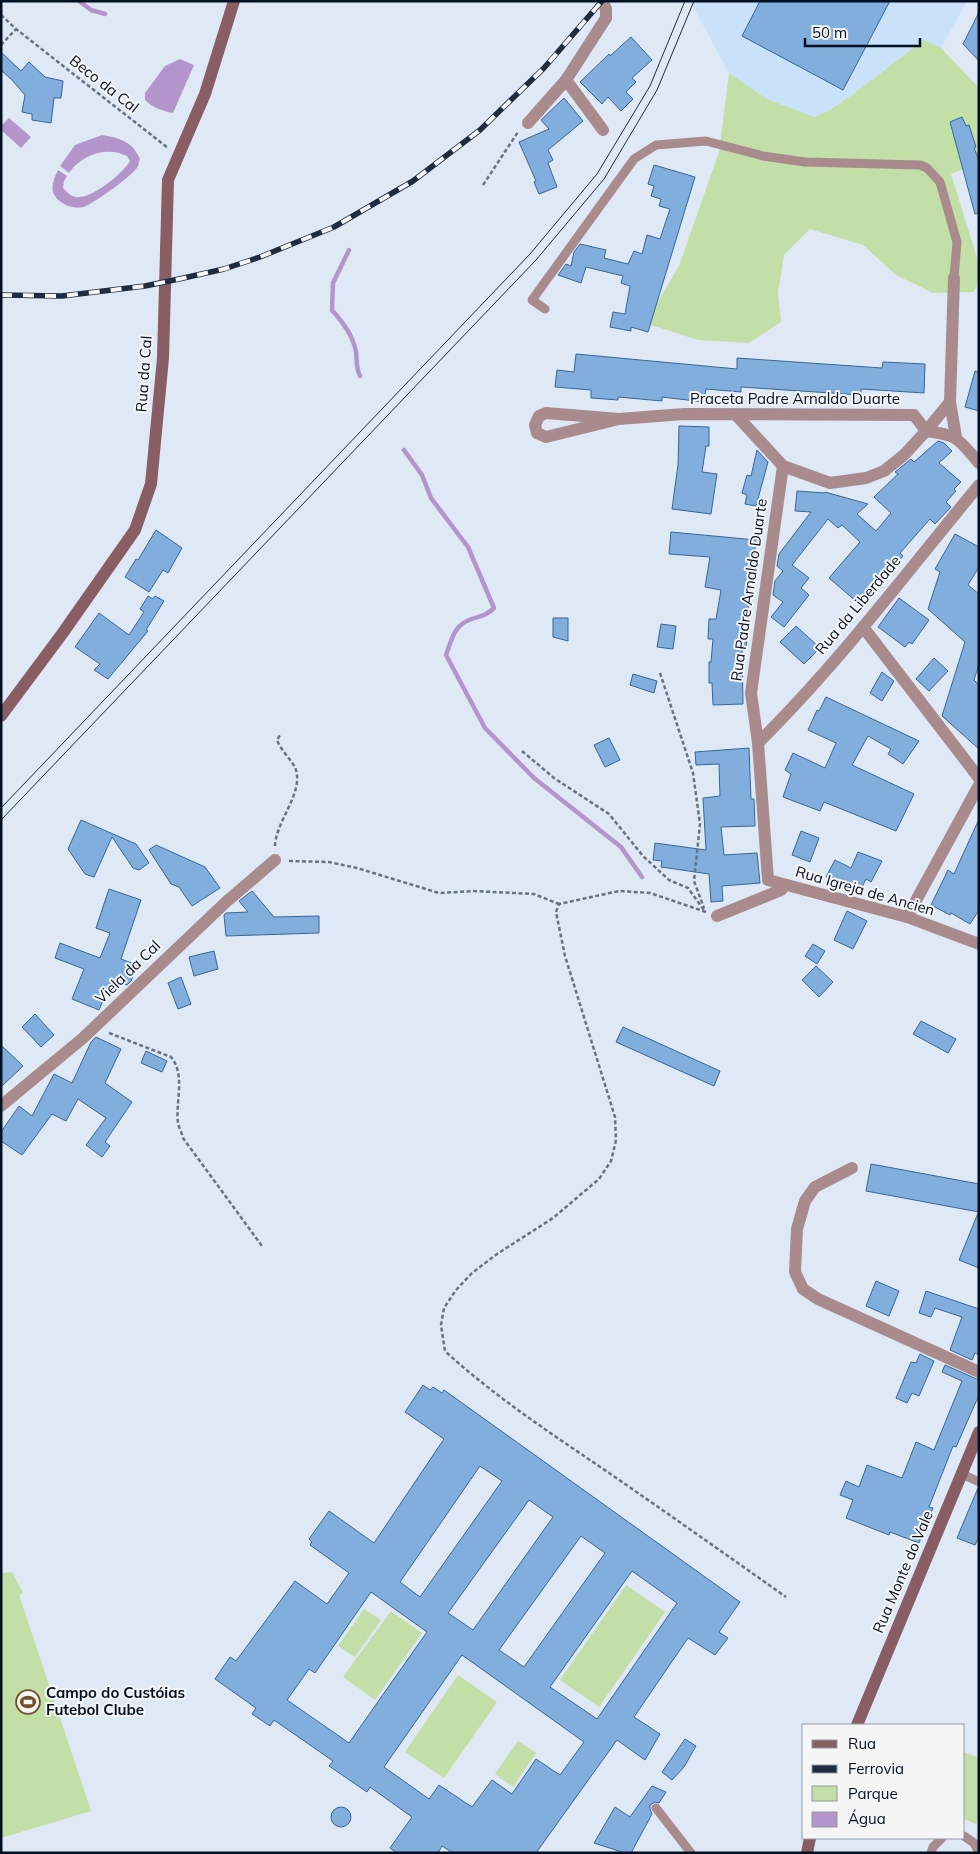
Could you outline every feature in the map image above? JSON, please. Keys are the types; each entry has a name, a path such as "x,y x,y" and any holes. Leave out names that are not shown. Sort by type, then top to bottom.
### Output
{"street":[{"name":"Rua da Cal","path":"1,716 136,530 151,484 163,358 168,180 205,94 234,1"},
{"path":"528,122 566,80 606,18 606,9 602,1"},
{"path":"566,80 603,130"},
{"path":"954,278 950,402 956,437"},
{"path":"736,415 783,466 830,483 866,478 884,471 904,455 950,402"},
{"name":"Praceta Padre Arnaldo Duarte","path":"619,419 546,437 537,433 535,425 539,416 546,413 619,419 684,414 914,415 926,431"},
{"path":"926,431 944,433 956,437 979,463"},
{"name":"Rua Padre Arnaldo Duarte","path":"783,466 751,693 758,742 768,880 785,885"},
{"name":"Rua da Liberdade","path":"758,742 785,716 863,627 979,485"},
{"path":"863,627 979,778"},
{"path":"907,917 979,785"},
{"name":"Viela da Cal","path":"1,1106 99,1023 226,902 275,860"},
{"name":"Rua Igreja de Ancien","path":"711,914 781,890 785,885 907,917 979,944"},
{"path":"852,1168 815,1187 804,1201 798,1229 795,1272 803,1289 818,1299 979,1372"},
{"name":"Rua Monte do Vale","path":"857,1724 979,1432"}],"lane":[{"path":"545,309 532,300 634,159 656,145 706,142 763,156 805,162 920,165 927,168 940,182 957,242 954,278"},
{"path":"962,1474 979,1482"},
{"path":"656,1808 691,1853"},
{"path":"965,1837 974,1843 978,1853"},
{"path":"931,1853 933,1847 941,1839"}],"path":[{"name":"Beco da Cal","path":"1,15 16,29 178,156"},
{"path":"1,45 16,29"},
{"path":"483,185 521,129 528,122"},
{"path":"660,673 693,773 700,824 694,881 711,914"},
{"path":"280,735 277,740 280,748 295,768 298,781 275,839 275,860 330,862 356,868 425,890 534,894 559,904 619,891 650,893 711,914"},
{"path":"522,750 554,778 609,814 643,856 669,880 688,888 711,914"},
{"path":"559,904 556,912 565,956 615,1117 616,1140 611,1161 599,1179 553,1218 472,1273 456,1290 444,1308 441,1325 445,1351 472,1376 536,1423 677,1519 786,1597"},
{"path":"99,1023 109,1033 171,1057 176,1063 179,1096 178,1122 183,1138 262,1246"}],"shaded area":[{"path":"690,1 967,1 941,48 924,40 852,95 828,111 814,117 767,99 729,73"}],"green space":[{"path":"924,40 941,48 979,88 979,164 951,174 979,264 979,278 974,292 933,293 896,275 863,245 810,229 784,255 778,293 781,322 749,343 698,340 645,323 679,266 719,152 729,73 767,99 814,117 828,111 852,95"},
{"name":"Campo do Custóias Futebol Clube","path":"12,1572 23,1593 19,1595 91,1811 1,1838 1,1573"},
{"path":"626,1585 665,1612 599,1707 560,1680"},
{"path":"364,1609 381,1620 355,1657 338,1646"},
{"path":"391,1611 422,1633 375,1700 343,1677"},
{"path":"458,1675 497,1702 444,1778 405,1752"},
{"path":"518,1741 536,1753 513,1787 495,1774"},
{"path":"965,1752 979,1758 979,1817 976,1824 965,1819"}],"water":[{"path":"180,59 194,65 173,113 154,107 145,100 145,93 165,66"},
{"path":"9,118 31,137 21,148 1,130 1,126"},
{"path":"102,135 120,139 129,144 140,159 138,166 122,182 86,206 77,208 62,203 53,192 58,170 67,176 63,188 72,196 79,197 100,189 121,172 130,161 127,156 119,153 103,152 81,161 69,173 60,166 75,145"}],"building":[{"path":"760,1 890,1 843,90 742,36"},
{"path":"979,12 979,61 963,44"},
{"path":"631,37 652,60 632,78 636,82 626,92 633,99 621,111 608,97 602,104 580,82 609,54 610,56"},
{"path":"1,52 21,71 29,62 45,77 63,81 61,98 54,98 51,123 32,120 32,114 22,112 25,95 1,70"},
{"path":"564,98 583,121 548,150 553,160 548,163 557,187 539,194 534,182 536,181 519,142 549,129 541,120"},
{"path":"962,117 966,126 969,125 976,147 974,148 979,160 979,213 975,214 950,122"},
{"path":"654,165 695,177 648,332 631,327 631,331 610,327 613,312 625,314 630,286 621,283 623,276 586,267 581,283 558,275 566,264 571,266 574,252 580,244 606,250 604,258 628,264 634,251 642,254 647,235 660,239 670,209 659,206 661,199 651,196 654,186 648,184"},
{"path":"576,354 737,369 737,358 882,368 883,362 925,364 924,393 861,389 861,395 741,387 741,392 706,389 704,402 662,397 662,401 618,397 618,400 591,398 591,390 555,387 557,370 574,372"},
{"path":"975,371 979,372 979,411 965,407"},
{"path":"679,426 709,427 709,446 706,446 702,472 717,474 711,514 672,509 678,465"},
{"path":"938,441 944,443 952,451 939,463 961,482 946,502 951,507 935,524 930,519 900,553 903,556 890,572 885,568 857,602 829,578 860,542 842,525 838,528 828,519 792,565 809,578 801,588 809,595 784,627 771,617 783,602 773,595 775,581 783,571 777,566 779,554 811,512 795,511 797,491 825,492 868,504 857,514 876,531 891,513 874,497 898,474 895,472 911,459 914,462"},
{"path":"757,450 768,462 756,506 745,504 747,495 742,493 747,475 751,476"},
{"path":"156,530 182,548 168,573 163,570 149,592 125,577"},
{"path":"671,532 756,540 747,617 749,614 746,649 742,649 743,704 713,705 712,683 709,683 709,662 711,662 713,639 708,639 709,619 716,619 721,590 705,587 710,557 669,554"},
{"path":"955,534 979,547 979,567 968,585 979,594 979,664 974,680 979,685 979,749 942,716 965,642 928,609 940,572 935,569"},
{"path":"148,596 153,599 155,596 164,601 146,630 148,631 108,679 94,670 100,664 75,647 99,613 129,635 144,612 140,609"},
{"path":"899,598 929,620 912,644 909,642 905,647 878,627"},
{"path":"553,618 568,618 568,641 553,637"},
{"path":"661,624 676,626 673,649 657,647"},
{"path":"796,626 820,648 804,664 780,642"},
{"path":"934,658 948,671 929,691 916,679"},
{"path":"882,672 894,681 882,701 870,693"},
{"path":"633,674 657,681 654,693 630,685"},
{"path":"826,697 919,741 903,764 888,754 891,749 868,736 852,765 914,794 896,831 824,802 820,811 783,797 791,774 785,770 793,753 825,768 836,743 808,730 817,710 819,711"},
{"path":"609,738 620,760 605,767 594,745"},
{"path":"749,748 751,799 754,799 755,826 721,827 724,855 757,853 760,883 722,886 723,901 711,902 709,874 661,867 662,861 653,860 655,843 706,850 703,798 720,796 719,764 696,765 695,752"},
{"path":"979,819 979,910 970,924 951,913 950,915 931,905 948,870 954,874"},
{"path":"81,820 136,844 149,863 139,870 133,868 112,837 94,877 85,874 68,849"},
{"path":"801,831 819,838 810,862 792,855"},
{"path":"156,845 205,867 220,888 192,906 179,887 171,884 149,850"},
{"path":"858,852 882,861 871,882 866,879 861,889 842,880 840,884 826,877 835,860 851,868"},
{"path":"109,889 141,900 121,959 137,965 131,981 127,985 112,979 99,1010 72,999 84,969 55,958 60,943 100,958 110,933 96,928"},
{"path":"252,891 274,917 319,916 319,933 226,936 224,915 226,913 248,912 239,901"},
{"path":"847,911 867,921 853,949 834,940"},
{"path":"813,944 825,951 817,964 805,956"},
{"path":"214,951 218,969 194,976 189,957"},
{"path":"816,966 833,982 819,997 802,980"},
{"path":"181,977 191,1004 178,1009 168,983"},
{"path":"35,1014 54,1035 41,1047 22,1027"},
{"path":"921,1021 956,1039 948,1053 913,1034"},
{"path":"623,1027 720,1071 714,1086 616,1042"},
{"path":"96,1037 121,1049 105,1083 132,1102 105,1142 110,1146 102,1157 86,1145 106,1118 78,1099 66,1121 52,1114 22,1155 1,1141 1,1132 19,1106 32,1116 54,1074 72,1083 91,1042"},
{"path":"1,1045 23,1066 1,1087"},
{"path":"146,1051 167,1061 162,1072 141,1063"},
{"path":"871,1164 979,1184 979,1212 866,1191"},
{"path":"979,1213 979,1268 959,1260"},
{"path":"876,1281 899,1291 889,1316 866,1306"},
{"path":"926,1291 979,1309 979,1355 975,1353 972,1360 950,1350 962,1317 935,1308 931,1317 919,1313"},
{"path":"920,1354 934,1361 919,1396 912,1393 907,1403 896,1398 911,1362 916,1363"},
{"path":"945,1365 979,1380 979,1395 956,1447 953,1446 929,1507 933,1508 919,1543 890,1532 889,1535 846,1518 853,1500 840,1495 846,1481 859,1487 867,1465 902,1478 916,1442 934,1450 962,1381 942,1372"},
{"path":"423,1385 430,1390 433,1387 442,1393 444,1390 740,1602 719,1632 728,1638 715,1655 688,1638 634,1717 660,1734 645,1760 617,1740 536,1853 453,1853 442,1846 438,1853 397,1853 390,1848 412,1817 370,1787 367,1792 329,1766 333,1761 274,1720 270,1726 252,1714 256,1708 215,1679 230,1657 236,1661 295,1581 327,1604 349,1573 310,1545 312,1542 309,1539 329,1511 374,1543 444,1439 405,1412","holes":["480,1466 502,1481 420,1597 400,1582","529,1500 553,1517 473,1630 448,1613","581,1536 605,1553 524,1667 499,1650","632,1571 677,1603 597,1719 550,1687","371,1592 427,1632 349,1743 287,1700 309,1669 315,1673","462,1655 584,1742 560,1775 536,1759 512,1794 492,1780 472,1807 439,1785 429,1799 384,1767"]},
{"path":"978,1488 979,1536 975,1545 957,1538"},
{"path":"685,1739 696,1746 684,1767 672,1780 662,1772"},
{"path":"652,1786 666,1792 659,1803 655,1802 650,1805 652,1814 631,1853 625,1853 594,1843 615,1807 630,1817"},
{"path":"337,1807 345,1807 351,1813 351,1821 345,1827 337,1827 331,1821 331,1813"}],"waterway":[{"path":"79,1 91,10 105,14"},
{"path":"349,250 333,283 332,310 353,340 360,376"},
{"path":"404,450 422,475 431,498 468,547 494,608 486,614 466,621 459,627 452,638 446,655 485,728 534,778 621,847 642,877"}],"tram line":[{"path":"1,808 530,254 597,174 650,86 685,1"},
{"path":"1,820 536,260 604,179 657,90 694,1"}],"railway":[{"path":"1,295 62,296 145,286 224,269 260,257 334,227 413,181 480,130 544,68 602,1"}],"place":[{"name":"Campo do Custóias Futebol Clube","path":"28,1702"}]}
